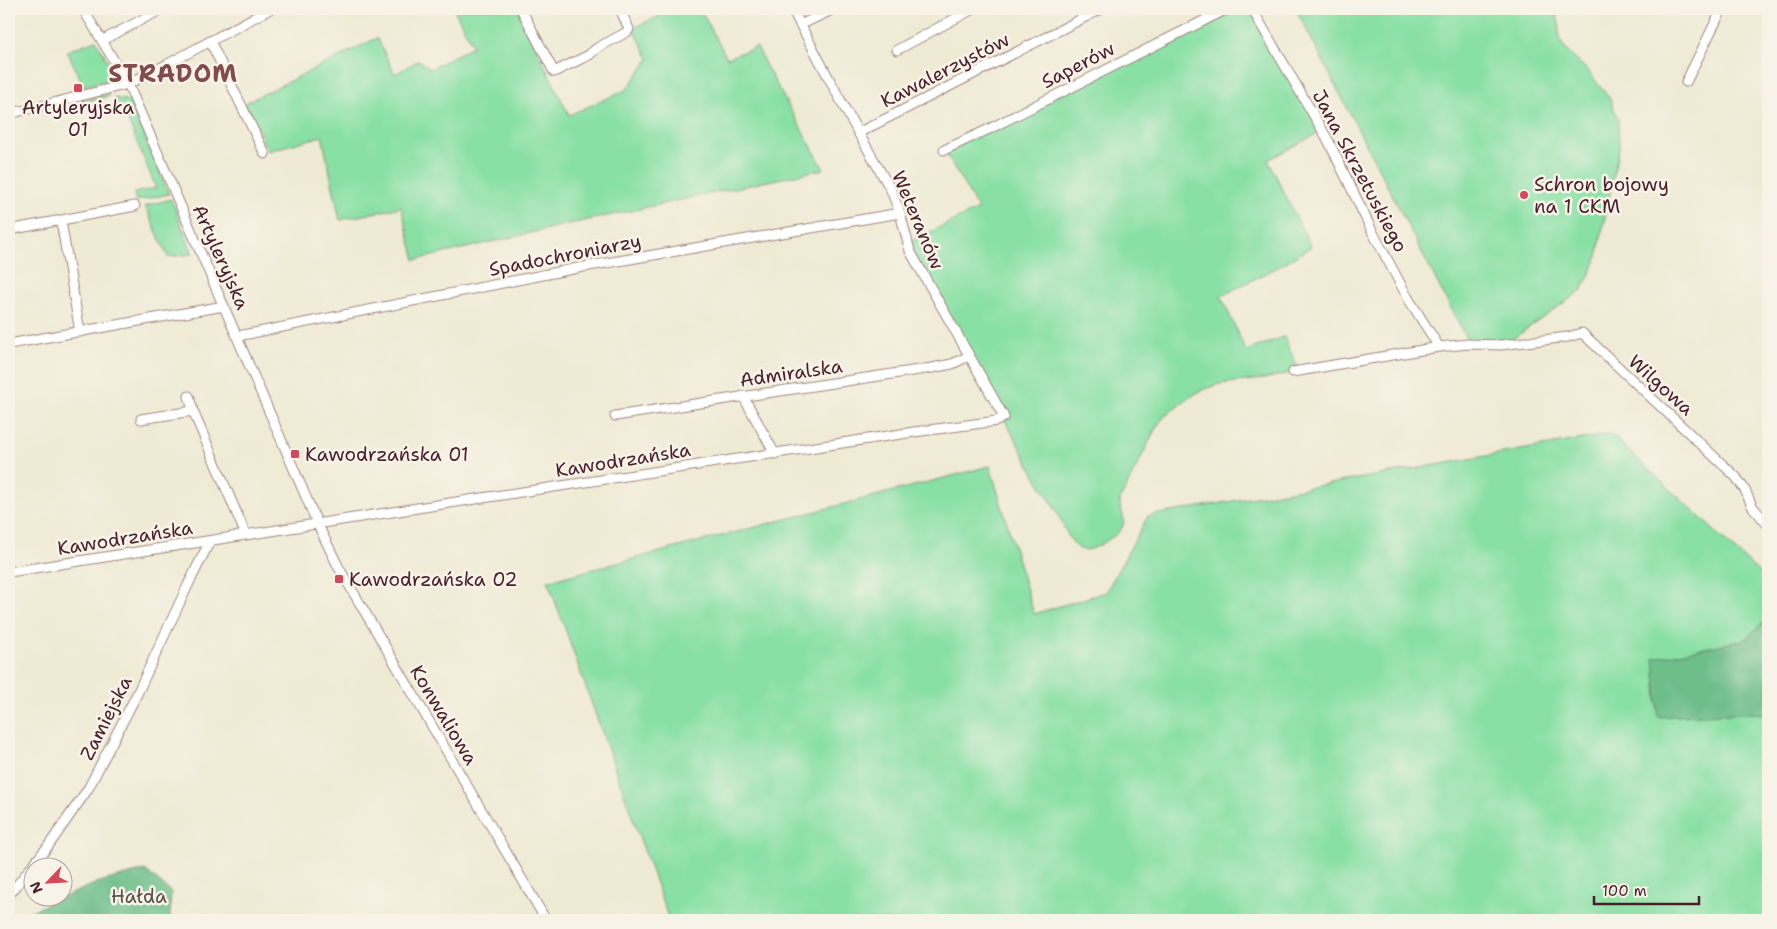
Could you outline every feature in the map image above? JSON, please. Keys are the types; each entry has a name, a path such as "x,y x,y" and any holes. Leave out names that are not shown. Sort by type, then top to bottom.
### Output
{"street":[{"name":"Artyleryjska","path":"83,9 128,84 318,525"},
{"path":"103,40 162,9"},
{"path":"9,114 128,84 270,9"},
{"path":"521,9 554,72 589,55 596,48 627,32 629,29 620,9"},
{"name":"Weteranów","path":"792,9 858,133 891,190 900,213 910,251 1004,417"},
{"path":"800,25 834,9"},
{"path":"897,50 973,9"},
{"name":"Kawalerzystów","path":"858,133 1101,9"},
{"name":"Saperów","path":"944,150 1227,9"},
{"name":"Jana Skrzetuskiego","path":"1252,9 1328,140 1372,231 1408,298 1439,348"},
{"path":"1686,82 1722,9"},
{"path":"210,41 265,154"},
{"path":"9,230 135,206"},
{"name":"Spadochroniarzy","path":"238,336 583,267 900,213"},
{"path":"61,221 80,332"},
{"path":"9,344 224,306"},
{"name":"Wilgowa","path":"1439,348 1468,344 1501,345 1568,337 1582,333 1736,477 1745,490 1752,506 1768,525"},
{"path":"1293,372 1439,348"},
{"name":"Admiralska","path":"615,416 932,368 952,364 969,356"},
{"path":"189,396 192,411 246,535"},
{"path":"743,396 775,454"},
{"path":"140,419 192,411"},
{"name":"Kawodrzańska","path":"9,572 456,502 992,422 1004,417"},
{"name":"Konwaliowa","path":"318,525 358,602 546,920"},
{"name":"Zamiejska","path":"9,895 49,845 88,789 137,694 210,541"}],"green space":[{"path":"454,9 517,9 569,115 626,90 649,59 633,28 660,16 657,9 700,9 727,58 757,47 824,169 556,227 415,260 401,207 340,220 322,136 268,151 245,103 377,38 395,74 419,60 430,69 473,46"},
{"path":"1226,9 1252,9 1322,131 1268,160 1311,247 1278,267 1221,296 1246,351 1284,337 1299,371 1264,379 1219,384 1200,391 1164,417 1157,426 1119,502 1124,522 1121,530 1097,546 1083,550 1074,544 1066,532 1052,503 907,243 978,209 944,150"},
{"path":"1296,9 1555,9 1559,24 1559,38 1565,49 1588,71 1610,99 1618,119 1619,148 1596,262 1581,291 1501,345 1467,340"},
{"path":"96,40 112,69 108,80 84,86 67,51"},
{"path":"108,94 109,96 74,105 74,102"},
{"path":"115,98 129,101 169,194 136,201 134,193 156,188 122,106 115,102"},
{"path":"171,199 193,254 168,257 145,206"},
{"path":"1611,434 1768,581 1768,920 669,920 548,581 990,466 1034,614 1106,592 1148,516"},
{"path":"1765,621 1768,621 1768,715 1752,713 1658,717 1654,658 1744,640"},
{"name":"Hałda","path":"145,870 171,892 170,920 10,920 43,906 72,906 72,894 99,882"}],"place":[{"name":"Artyleryjska 01","path":"78,88"},
{"name":"Schron bojowy na 1 CKM","path":"1524,195"},
{"name":"Kawodrzańska 01","path":"295,454"},
{"name":"Kawodrzańska 02","path":"339,579"}],"district":[{"name":"STRADOM","path":"173,74"}]}
